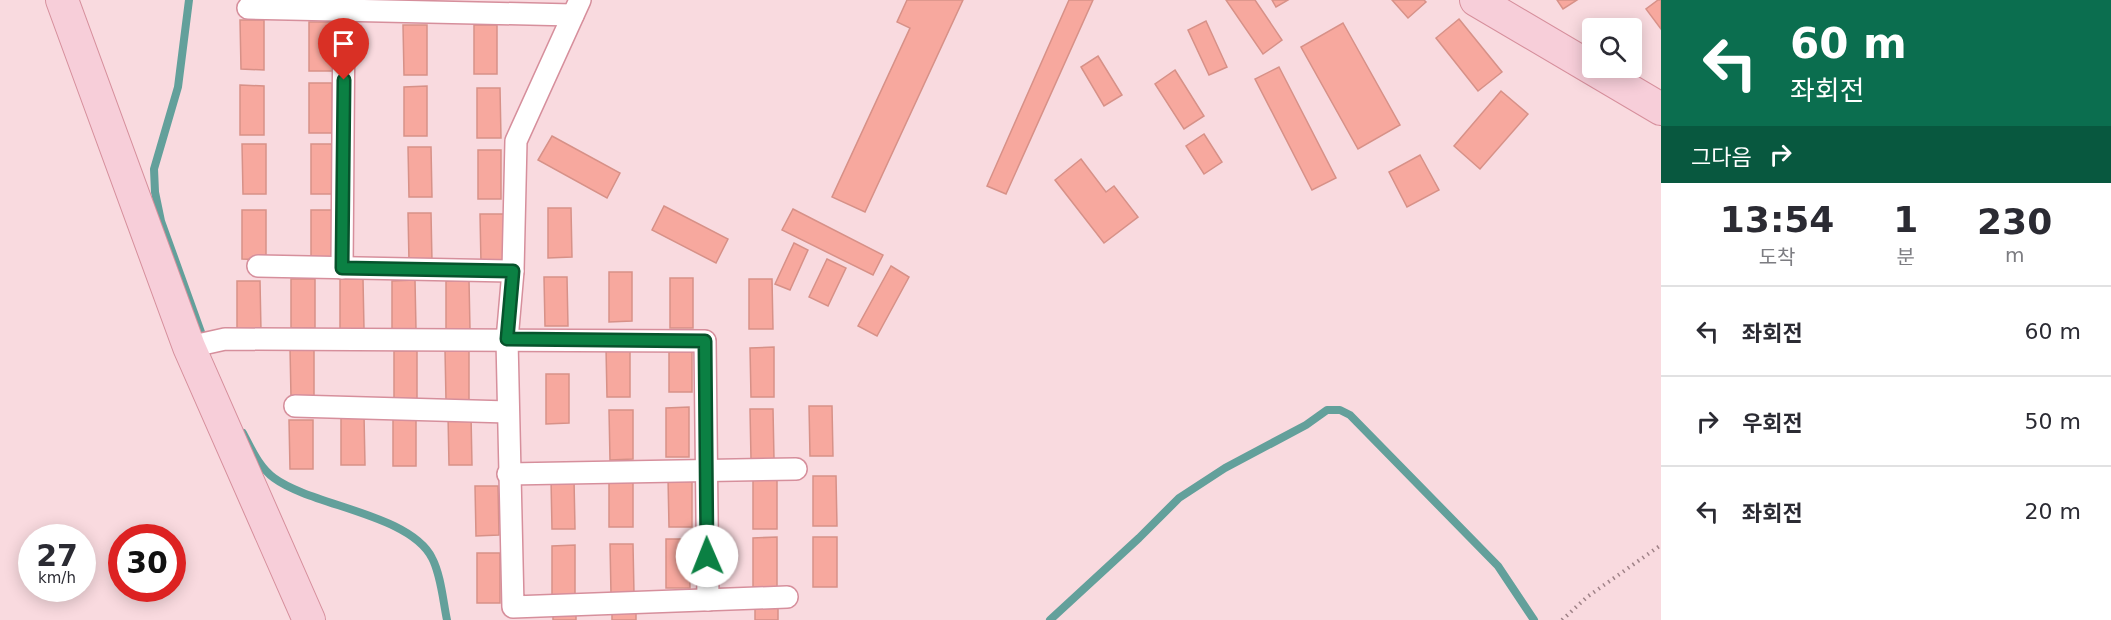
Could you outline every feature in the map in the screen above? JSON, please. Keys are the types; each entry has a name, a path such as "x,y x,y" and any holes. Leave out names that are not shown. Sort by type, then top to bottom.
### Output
{"street":[{"path":"62,0 189,347 309,620"},
{"path":"1476,0 1661,109"},
{"path":"248,8 344,10 576,7 516,141 513,271 507,339 508,474 513,607 787,597"},
{"path":"342,268 344,10"},
{"path":"258,266 513,271"},
{"path":"189,347 225,339 705,341 708,600"},
{"path":"295,406 508,412"},
{"path":"508,474 706,468 796,469"}],"path":[{"path":"1562,620 1587,597 1661,545"}],"building":[{"path":"907,0 963,0 865,212 832,197 910,28 897,22"},
{"path":"1069,0 1093,0 1006,194 987,186"},
{"path":"1226,0 1255,0 1282,40 1263,54"},
{"path":"1272,0 1288,0 1276,7"},
{"path":"1392,0 1424,0 1426,2 1408,18"},
{"path":"1557,0 1577,0 1563,9"},
{"path":"1661,0 1661,29 1646,9"},
{"path":"1459,19 1502,72 1478,91 1436,38"},
{"path":"240,20 264,20 264,70 241,69"},
{"path":"1206,21 1227,67 1209,75 1188,30"},
{"path":"309,22 332,22 333,71 309,71"},
{"path":"1343,23 1400,125 1358,149 1301,47"},
{"path":"403,25 427,25 427,75 404,75"},
{"path":"474,25 497,25 497,74 474,74"},
{"path":"1098,56 1122,95 1104,106 1081,67"},
{"path":"1279,67 1336,178 1312,190 1255,79"},
{"path":"1175,70 1204,116 1184,129 1155,84"},
{"path":"309,83 332,83 332,133 309,133"},
{"path":"240,85 264,86 264,135 240,135"},
{"path":"427,86 427,136 404,136 404,87"},
{"path":"477,88 500,88 501,138 477,138"},
{"path":"1501,91 1528,114 1480,169 1454,146"},
{"path":"1204,134 1222,162 1204,174 1186,146"},
{"path":"552,136 620,173 607,198 538,160"},
{"path":"242,144 266,144 266,194 243,194"},
{"path":"311,144 334,144 334,194 311,194"},
{"path":"408,147 431,147 432,197 409,197"},
{"path":"478,150 501,150 501,199 478,199"},
{"path":"1420,155 1439,190 1407,207 1389,172"},
{"path":"1081,159 1106,192 1114,186 1138,217 1104,243 1055,180"},
{"path":"664,206 728,239 716,263 652,230"},
{"path":"548,208 571,208 572,257 548,258"},
{"path":"793,209 883,255 873,275 782,230"},
{"path":"242,210 266,210 266,260 242,259"},
{"path":"311,210 334,210 334,259 311,260"},
{"path":"408,213 431,213 432,262 409,262"},
{"path":"480,214 504,214 504,264 481,264"},
{"path":"794,243 808,250 790,290 775,284"},
{"path":"827,259 846,268 828,306 809,297"},
{"path":"891,266 909,277 877,336 858,326"},
{"path":"609,272 632,272 632,321 609,322"},
{"path":"544,277 567,277 568,326 545,326"},
{"path":"670,278 693,278 693,328 670,328"},
{"path":"291,279 315,279 315,328 291,328"},
{"path":"340,279 363,279 364,329 340,329"},
{"path":"749,279 772,279 773,329 749,329"},
{"path":"415,280 416,330 392,330 392,281"},
{"path":"469,280 470,330 446,330 446,281"},
{"path":"237,281 260,281 261,331 237,331"},
{"path":"669,342 692,342 692,392 669,392"},
{"path":"314,347 314,397 291,397 290,348"},
{"path":"774,347 774,397 751,397 750,348"},
{"path":"606,348 630,348 630,397 607,397"},
{"path":"445,350 469,350 469,400 446,400"},
{"path":"394,351 417,351 417,400 394,400"},
{"path":"546,374 569,374 569,423 546,424"},
{"path":"809,406 832,406 833,456 810,456"},
{"path":"689,407 689,457 666,457 666,408"},
{"path":"750,409 773,409 774,459 751,459"},
{"path":"609,410 633,410 633,459 610,460"},
{"path":"341,415 364,415 365,465 341,465"},
{"path":"448,415 471,415 472,465 449,465"},
{"path":"393,416 416,416 416,466 393,466"},
{"path":"289,420 313,420 313,469 290,469"},
{"path":"813,476 836,476 837,526 813,526"},
{"path":"609,477 633,477 633,527 609,527"},
{"path":"668,478 692,478 692,527 669,527"},
{"path":"551,479 574,479 575,529 552,529"},
{"path":"753,479 777,479 777,529 753,529"},
{"path":"475,486 498,486 499,535 476,536"},
{"path":"777,537 777,587 753,587 753,538"},
{"path":"813,537 837,537 837,587 813,587"},
{"path":"666,539 689,539 690,588 666,588"},
{"path":"610,544 633,544 634,594 611,594"},
{"path":"575,545 575,595 552,595 552,546"},
{"path":"477,553 500,553 500,603 477,603"},
{"path":"755,606 778,606 778,620 755,620"},
{"path":"612,610 636,610 636,620 612,620"},
{"path":"553,613 576,613 576,620 553,620"}],"waterway":[{"path":"189,0 178,87 154,169 155,192 161,221 201,332"},
{"path":"1050,620 1179,498 1225,468 1306,425 1327,410 1340,410 1350,415 1498,566 1534,620"},
{"path":"243,433 260,463 274,478 291,488 382,521 403,531 420,543 435,565 447,620"}],"route":[{"path":"344,80 342,268 513,271 507,339 705,341 707,556"}]}
